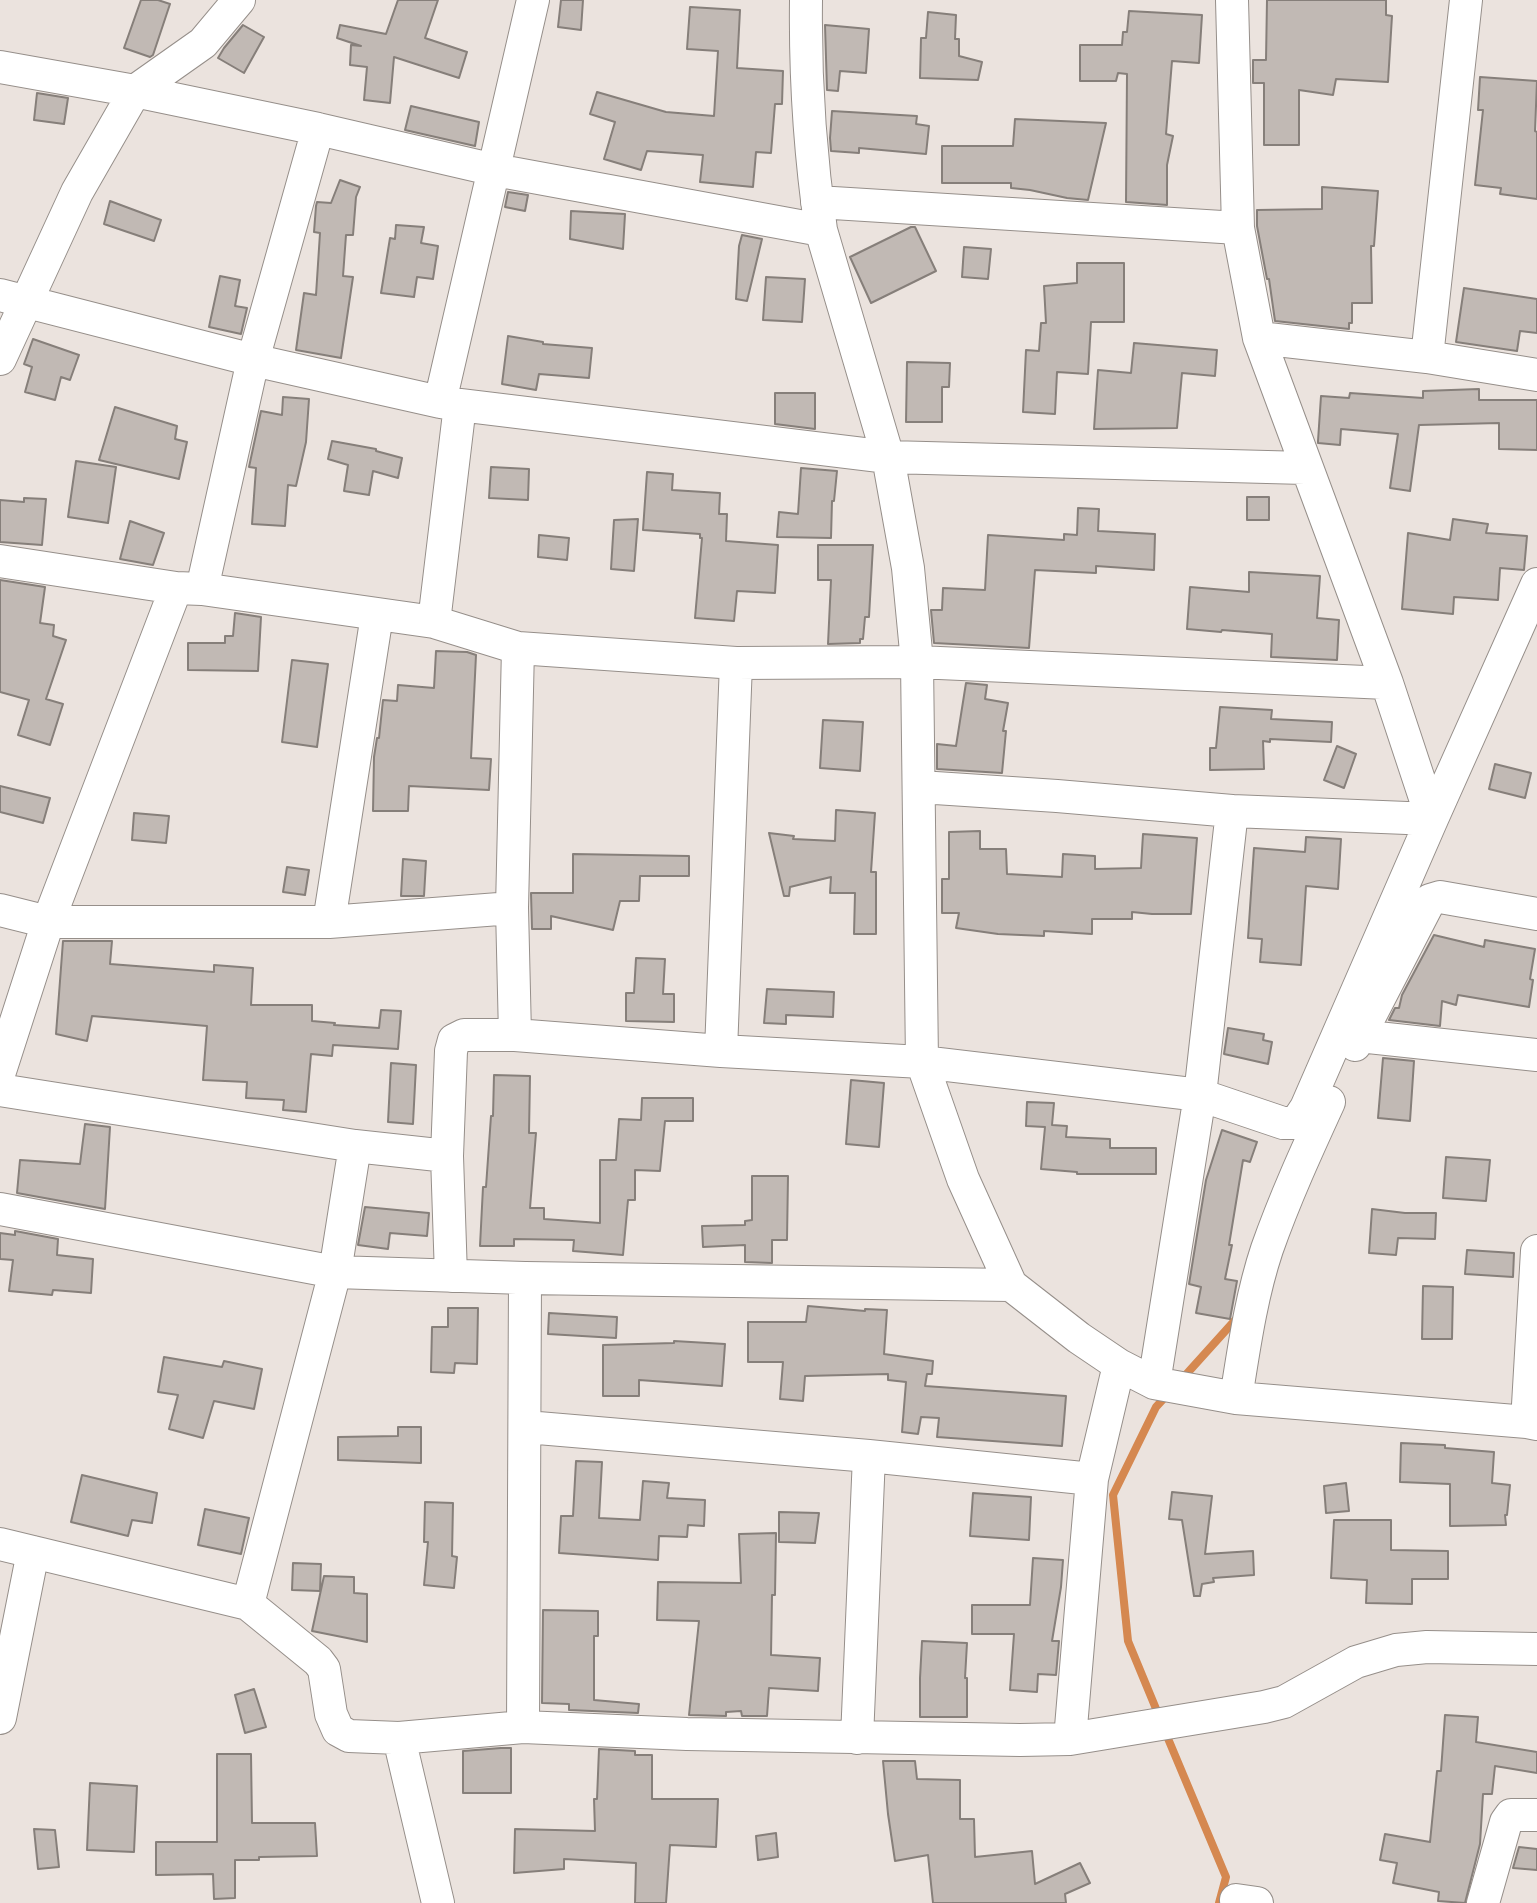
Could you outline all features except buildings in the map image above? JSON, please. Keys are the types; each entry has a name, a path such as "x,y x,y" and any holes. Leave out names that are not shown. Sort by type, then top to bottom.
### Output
{"street":[{"path":"0,359 14,298 135,91 203,43 239,0"},
{"path":"434,622 450,403 495,170 533,0"},
{"path":"806,0 805,55 819,216 888,457 908,568 917,662 922,1062 963,1179 1011,1285 1079,1338 1119,1365 1154,1383 1236,1398 1532,1423 1537,1251"},
{"path":"1232,0 1238,228 1259,338 1387,683 1432,819"},
{"path":"1427,357 1466,0"},
{"path":"0,67 318,129 495,170 819,216 1238,228"},
{"path":"0,1071 48,922 189,589 318,129"},
{"path":"14,298 253,360 450,403 888,457 1305,468"},
{"path":"1259,338 1427,357 1537,375"},
{"path":"0,561 434,622 518,648 736,663 917,662 1387,683"},
{"path":"451,1276 447,1156 451,1051 454,1040 464,1035 515,1035 922,1062 1200,1095 1283,1123 1296,1123 1306,1108 1537,584"},
{"path":"329,922 377,615"},
{"path":"515,1035 512,908 518,648"},
{"path":"721,1051 736,663"},
{"path":"920,787 1232,811 1432,819"},
{"path":"1154,1383 1200,1095 1232,811"},
{"path":"1236,1398 1246,1335 1266,1251 1297,1171 1359,1036 1430,900 1440,897 1537,914"},
{"path":"0,910 48,922 329,922 512,908"},
{"path":"1359,1036 1537,1055"},
{"path":"0,1090 355,1146 447,1156"},
{"path":"248,1604 335,1272 355,1146"},
{"path":"0,1209 335,1272 1011,1285"},
{"path":"523,1727 525,1278"},
{"path":"1070,1739 1092,1479 1119,1365"},
{"path":"526,1427 869,1456 1092,1479"},
{"path":"857,1738 869,1456"},
{"path":"0,1544 248,1604 309,1653 324,1669 331,1714 338,1730 349,1736 399,1738 523,1727 857,1738 1070,1739 1284,1702 1356,1662 1396,1650 1427,1647 1537,1649"},
{"path":"0,1718 33,1552"},
{"path":"399,1738 438,1903"},
{"path":"1483,1903 1506,1822 1511,1815 1537,1815"}],"waterway":[{"path":"1182,1379 1237,1318"},
{"path":"1159,1716 1128,1641 1113,1495 1156,1407 1167,1395"},
{"path":"1164,1729 1226,1877 1219,1903"}]}
